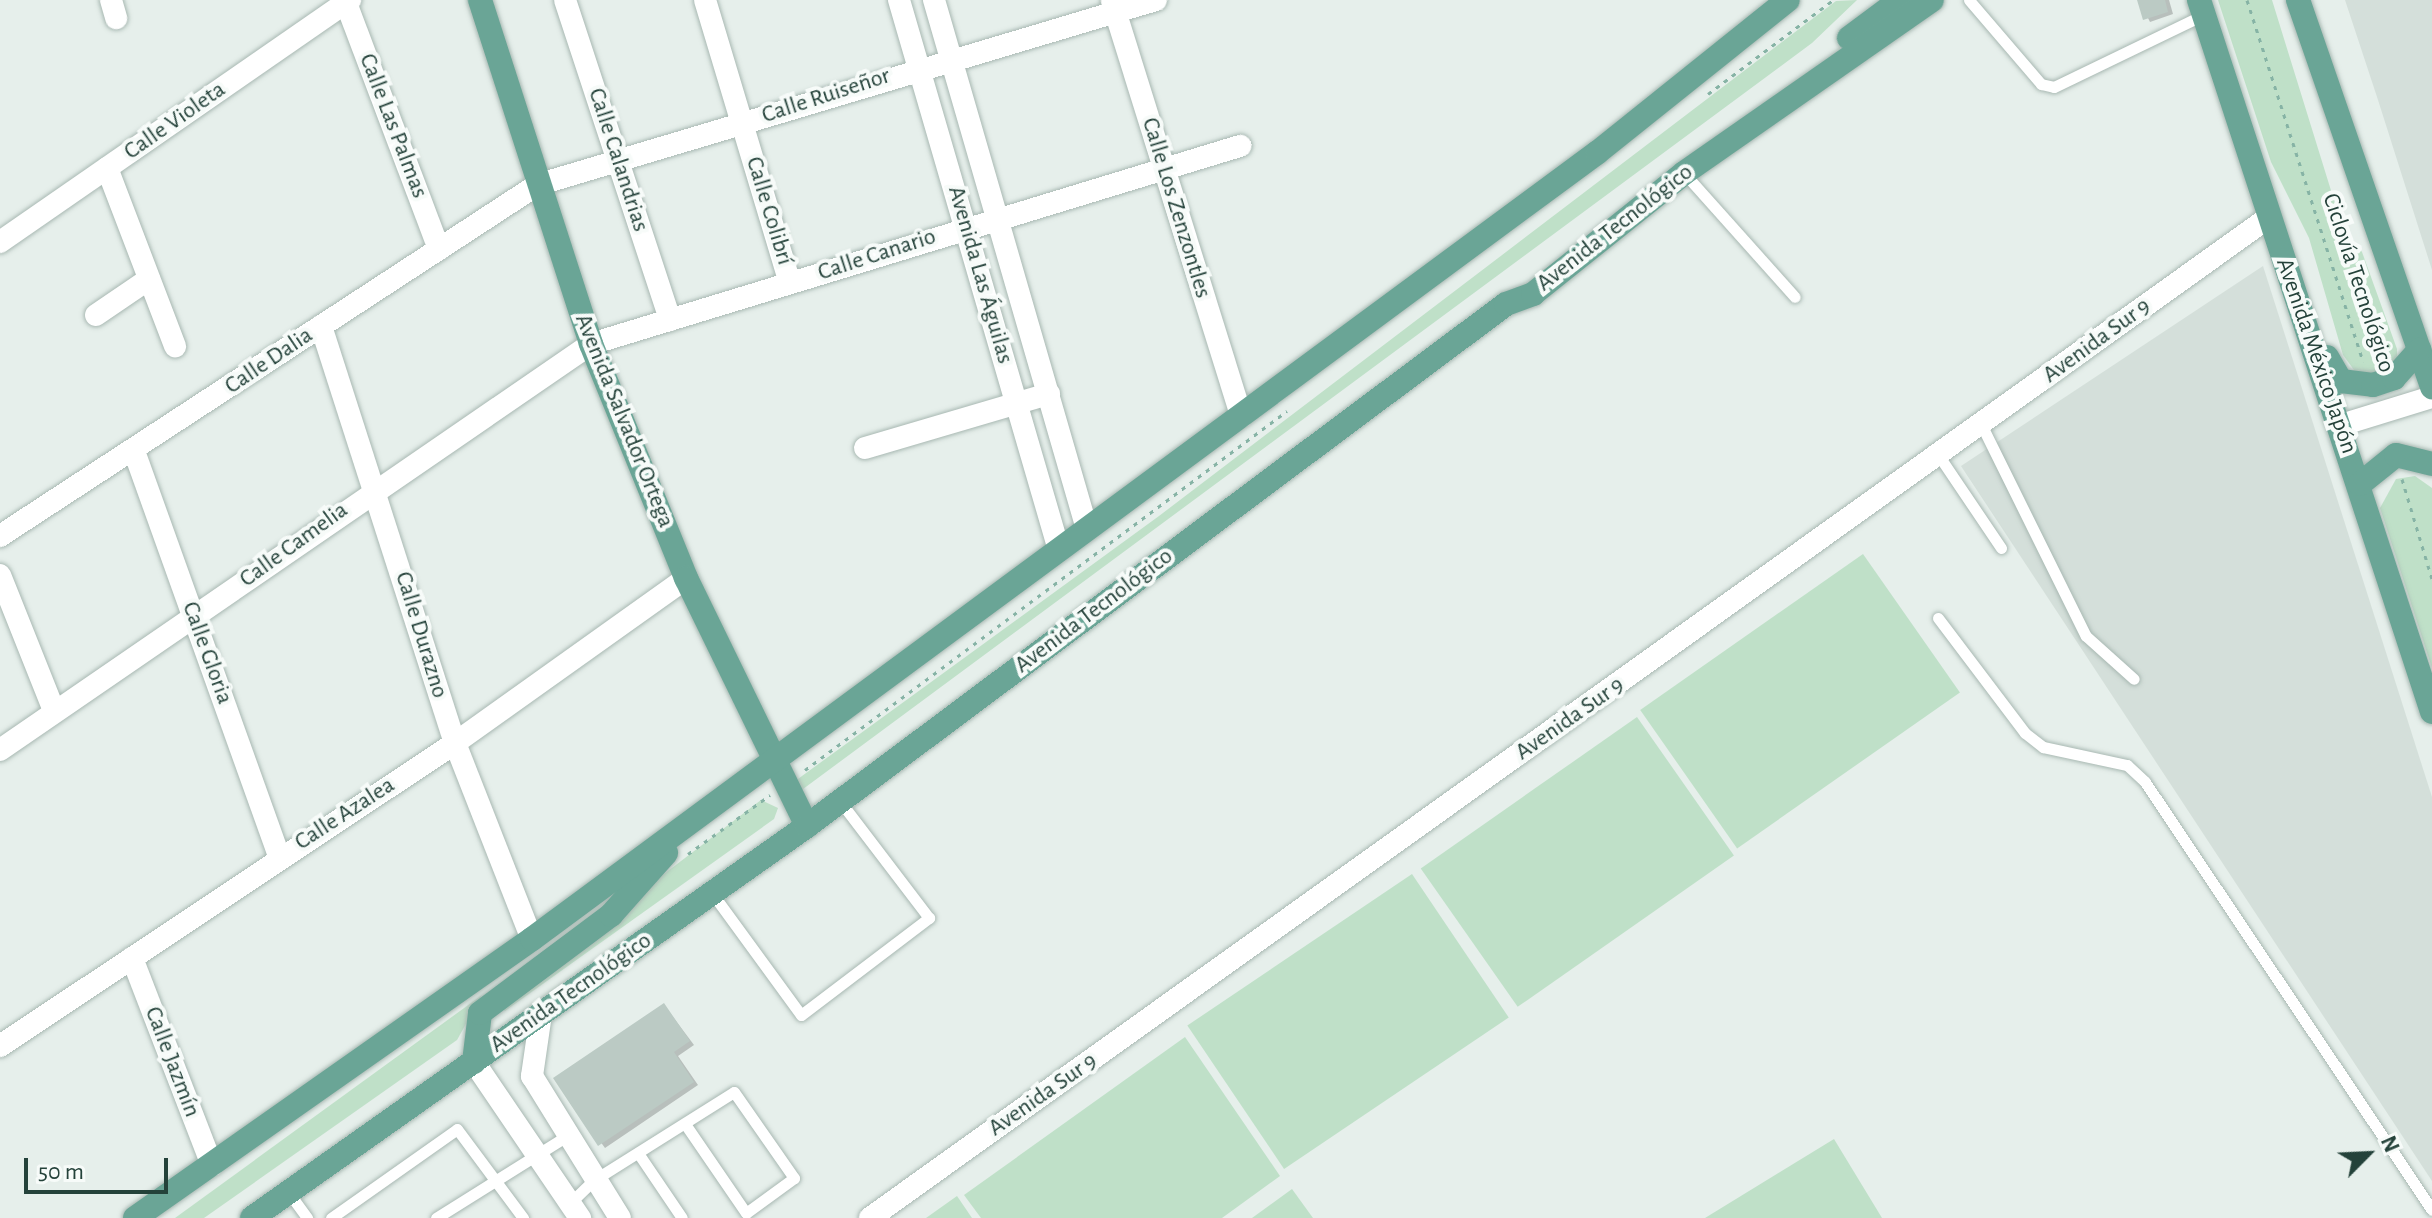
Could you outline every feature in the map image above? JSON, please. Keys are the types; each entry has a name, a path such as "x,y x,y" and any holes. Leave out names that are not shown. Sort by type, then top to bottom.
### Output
{"main road":[{"name":"Avenida Salvador Ortega","path":"480,0 537,185 591,344 686,578 771,762 807,826"},
{"path":"1598,152 1788,0"},
{"path":"135,1218 532,939 1598,152 1809,0"},
{"path":"1506,304 1900,0"},
{"name":"Avenida Tecnológico","path":"252,1218 807,826 1506,304 1533,294 1684,173 1932,0"},
{"path":"2298,0 2432,387"},
{"name":"Avenida México Japón","path":"2201,7 2341,425 2432,712"},
{"path":"2259,186 2278,207 2331,368 2341,381 2373,385 2394,378 2419,350"},
{"path":"2360,484 2396,455 2432,464"},
{"path":"474,1062 480,1013 611,915 700,815"}],"street":[{"name":"Calle Calandrias","path":"565,0 670,320"},
{"name":"Calle Colibrí","path":"705,0 790,283"},
{"name":"Avenida Las Águilas","path":"899,0 1059,550"},
{"name":"Avenida Las Águilas","path":"934,0 1087,529"},
{"name":"Calle Ruiseñor","path":"537,185 1114,6 1156,0"},
{"name":"Calle Violeta","path":"0,242 348,2"},
{"name":"Calle Las Palmas","path":"348,2 439,249"},
{"name":"Calle Los Zenzontles","path":"1114,6 1241,416"},
{"name":"Calle Canario","path":"591,344 966,226 1240,146"},
{"path":"107,168 175,346"},
{"name":"Calle Dalia","path":"0,536 537,185"},
{"name":"Avenida Sur 9","path":"870,1218 1982,426 2269,217"},
{"path":"96,315 149,279"},
{"name":"Calle Durazno","path":"321,326 375,486 455,743 532,939"},
{"name":"Calle Camelia","path":"0,750 194,617 375,486 591,344"},
{"path":"865,448 1049,394"},
{"path":"2341,425 2432,397"},
{"name":"Calle Gloria","path":"134,451 279,857"},
{"path":"0,575 54,711"},
{"name":"Calle Azalea","path":"0,1046 279,857 455,743 686,578"},
{"name":"Calle Jazmín","path":"132,958 212,1165"},
{"path":"541,1014 532,1076 565,1137 620,1218"},
{"path":"474,1062 575,1210"}],"lane":[{"path":"1969,0 2041,84 2054,87 2201,7"},
{"path":"1684,173 1795,297"},
{"path":"1982,426 2086,636 2134,679"},
{"path":"1939,456 2001,548"},
{"path":"1938,618 2025,733 2043,747 2127,765 2145,782 2432,1210"},
{"path":"712,893 801,1015 929,918 840,801"},
{"path":"575,1210 594,1180 734,1092 794,1178 746,1213 685,1124"},
{"path":"331,1218 457,1129 523,1218"},
{"path":"436,1218 565,1137"},
{"path":"638,1153 682,1218"},
{"path":"289,1193 307,1218"}],"path":[{"name":"Ciclovía Tecnológico","path":"2247,0 2373,385"},
{"path":"2396,455 2432,579"}],"shaded area":[{"path":"2345,0 2432,0 2432,270 2378,100"},
{"path":"2263,266 2432,797 2432,1181 1961,466"}],"green space":[{"path":"1857,0 1812,43 799,792 793,783 802,776 1159,516 1836,1"},
{"path":"2218,0 2272,0 2342,226 2362,252 2397,349 2397,367 2380,375 2357,374 2343,355 2309,238 2271,162"},
{"path":"2415,476 2432,488 2432,668 2380,508 2396,479"},
{"path":"1863,554 1960,692 1737,848 1640,710"},
{"path":"1637,717 1734,855 1518,1007 1421,868"},
{"path":"761,800 778,808 774,819 505,1011 495,1003"},
{"path":"1412,874 1509,1017 1284,1169 1187,1026"},
{"path":"482,995 457,1040 204,1218 175,1218"},
{"path":"1185,1037 1280,1176 1222,1218 981,1218 964,1195"},
{"path":"1834,1139 1882,1218 1705,1218"},
{"path":"1292,1189 1313,1218 1252,1218"},
{"path":"957,1196 972,1218 926,1218"}],"building":[{"path":"2137,0 2165,0 2168,12 2143,20"},
{"path":"664,1003 690,1041 674,1052 694,1082 598,1146 553,1078"}]}
